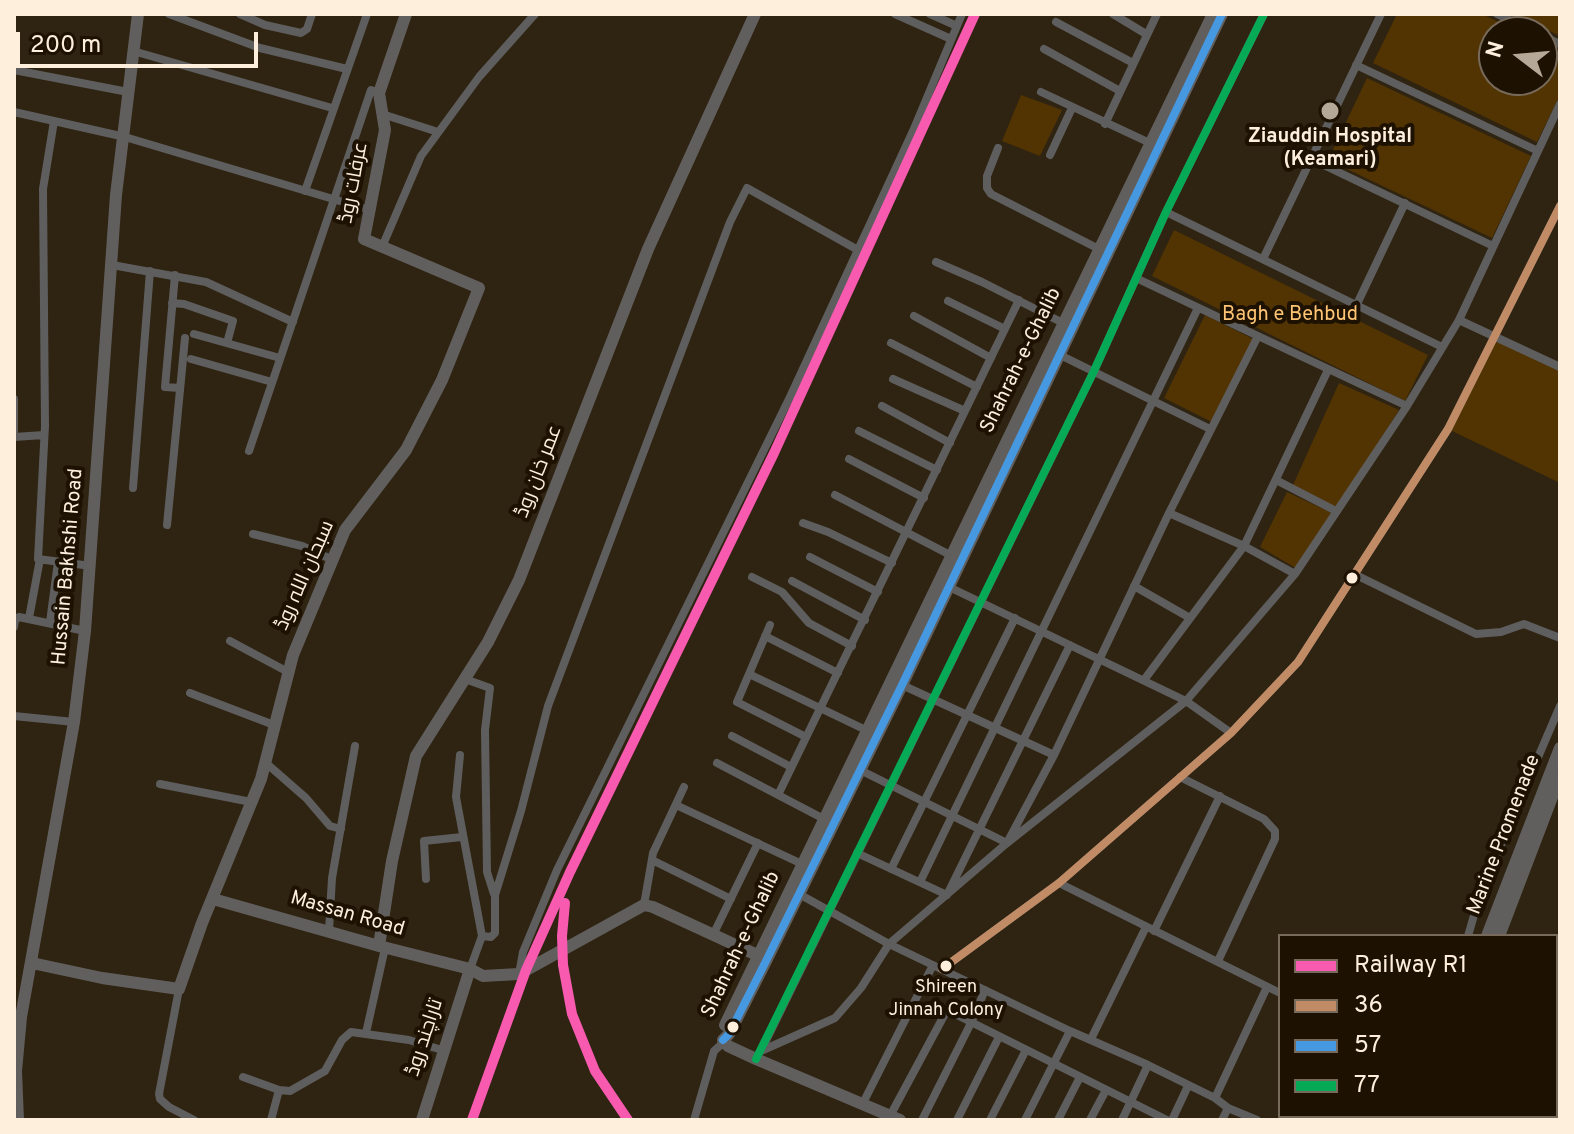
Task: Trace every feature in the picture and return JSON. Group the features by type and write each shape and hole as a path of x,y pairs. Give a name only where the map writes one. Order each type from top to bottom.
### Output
{"street":[{"name":"Hussain Bakhshi Road","path":"18,1120 18,1016 32,963 74,722 85,631 116,195 138,14"},
{"path":"169,14 260,48 347,69"},
{"path":"240,14 265,25 301,33 307,29 312,14"},
{"path":"305,191 367,14"},
{"name":"عرفات روڈ","path":"382,247 364,239 385,130 379,93 406,14"},
{"path":"382,247 421,156 479,77 535,14"},
{"path":"895,14 951,39"},
{"path":"930,14 957,26"},
{"path":"519,974 523,952 557,870 790,397 962,14"},
{"path":"1113,14 1146,34"},
{"path":"1105,124 1157,14"},
{"name":"Shahrah-e-Ghalib","path":"723,1041 902,685 1060,355 1213,14"},
{"name":"Shahrah-e-Ghalib","path":"723,1041 722,1031 757,955 1063,323 1222,14"},
{"path":"758,1055 1094,371 1166,212 1264,14"},
{"name":"عمر خان روڈ","path":"382,947 392,861 416,756 488,642 519,580 646,254 753,15"},
{"path":"1263,259 1356,65 1376,15"},
{"path":"1056,22 1133,63"},
{"path":"1044,49 1120,91"},
{"path":"133,51 332,108"},
{"path":"1356,65 1538,151"},
{"path":"14,70 128,92"},
{"path":"249,451 371,90 379,93"},
{"path":"1041,92 1154,145"},
{"path":"758,1055 835,1018 861,988 889,944 1007,843 1186,701 1295,574 1407,406 1459,320 1560,104"},
{"path":"1050,155 1072,108"},
{"path":"14,112 125,137 370,210"},
{"path":"382,114 438,132"},
{"path":"29,618 40,559 44,435 43,189 54,121"},
{"path":"998,148 987,176 987,188 991,194 1099,249"},
{"path":"1311,159 1493,246"},
{"path":"482,936 494,935 495,895 548,706 675,376 730,222 747,188 858,250"},
{"path":"1357,304 1405,203"},
{"path":"863,1103 938,967 1059,883 1231,733 1298,662 1448,429 1560,206"},
{"path":"1166,212 1442,347"},
{"name":"سبحان اللہ روڈ","path":"179,989 266,763 288,672 345,530 406,450 442,380 479,288 382,247"},
{"path":"936,262 1063,323"},
{"path":"112,265 206,282 293,322"},
{"path":"133,488 150,271"},
{"path":"175,275 165,387 180,388"},
{"path":"1136,278 1407,406"},
{"path":"778,795 1019,300"},
{"path":"948,301 1005,329"},
{"path":"172,303 184,304 233,321 227,343"},
{"path":"920,882 1198,308"},
{"path":"914,316 991,358"},
{"path":"1459,320 1560,367"},
{"path":"194,334 280,358"},
{"path":"1007,843 1054,755 1169,513 1258,336"},
{"path":"167,525 185,338"},
{"path":"891,343 977,387"},
{"path":"1060,355 1210,429"},
{"path":"191,359 272,382"},
{"path":"1144,680 1244,546 1328,370"},
{"path":"893,379 965,411"},
{"path":"14,399 14,428 44,435"},
{"path":"882,406 950,443"},
{"path":"859,431 937,470"},
{"path":"849,459 924,498"},
{"path":"1276,480 1336,511"},
{"path":"835,495 952,556"},
{"path":"1169,513 1244,546 1295,574"},
{"path":"803,523 892,563"},
{"path":"253,534 302,546 333,560"},
{"path":"810,557 878,592"},
{"path":"40,559 91,566"},
{"path":"50,622 58,562"},
{"path":"1354,574 1476,634 1495,633 1524,624 1560,638"},
{"path":"752,577 782,592 809,623 852,646"},
{"path":"792,581 865,620"},
{"path":"1134,586 1190,618"},
{"path":"949,587 1186,701 1231,733"},
{"path":"14,627 17,618 29,618 85,631"},
{"path":"891,869 1015,618"},
{"path":"770,625 738,704 806,737"},
{"path":"765,636 838,673"},
{"path":"230,641 288,672"},
{"path":"947,895 1070,645"},
{"path":"749,674 868,731"},
{"path":"465,679 490,688 485,730 486,856 487,872 495,895"},
{"path":"902,685 1054,755"},
{"path":"190,693 274,725"},
{"path":"1469,934 1509,825 1560,706"},
{"path":"14,716 74,722"},
{"path":"732,736 791,767"},
{"path":"329,931 332,878 355,746"},
{"name":"Marine Promenade","path":"1488,934 1560,748"},
{"path":"460,755 456,797 482,936 470,969"},
{"path":"266,763 306,798 330,826 341,829"},
{"path":"717,763 824,819"},
{"path":"860,770 1007,843"},
{"name":"Marine Promenade","path":"1500,934 1560,776"},
{"path":"1180,777 1271,824 1275,831 1275,839 1218,961"},
{"path":"160,784 251,802"},
{"path":"644,905 652,860 684,787"},
{"path":"1091,1039 1220,796"},
{"path":"676,805 802,864"},
{"path":"426,879 424,841 462,837"},
{"path":"713,935 758,843"},
{"path":"857,853 947,895"},
{"path":"652,860 731,899"},
{"path":"1059,883 1278,992"},
{"path":"799,894 889,944 1148,1065 1257,1120"},
{"name":"Massan Road","path":"213,899 470,969 483,976 519,974"},
{"path":"519,974 644,905 757,955"},
{"path":"366,1033 382,947"},
{"path":"32,963 102,978 179,989 159,1094 169,1107 194,1120"},
{"name":"تاراچند روڈ","path":"422,1120 470,969"},
{"path":"1215,1098 1267,987"},
{"path":"922,1120 985,990"},
{"path":"694,1120 714,1051 723,1041 895,1118 947,1010 1164,1119 1188,1086"},
{"path":"1025,1120 1070,1031"},
{"path":"243,1077 290,1091 325,1071 346,1035 351,1032 409,1040 442,1050"},
{"path":"957,1120 999,1037"},
{"path":"990,1120 1026,1050"},
{"path":"1122,1120 1148,1065"},
{"path":"1058,1120 1080,1077"},
{"path":"271,1120 279,1090"},
{"path":"1090,1120 1106,1090"},
{"path":"1222,1120 1228,1108"}],"green space":[{"path":"1397,14 1482,14 1486,16 1478,16 1478,96 1558,96 1558,51 1560,95 1537,142 1373,63"},
{"path":"1514,14 1560,14 1560,36 1558,16"},
{"path":"1367,78 1531,156 1492,238 1328,160"},
{"path":"1021,95 1062,110 1040,156 1002,141"},
{"name":"Bagh e Behbud","path":"1174,230 1428,355 1405,401 1152,276"},
{"path":"1205,315 1253,339 1212,422 1164,398"},
{"path":"1494,335 1560,367 1560,483 1448,429"},
{"path":"1339,383 1399,410 1337,508 1293,485"},
{"path":"1287,492 1336,515 1299,570 1260,547"}],"rail line":[{"name":"R1","path":"472,1120 526,970 570,872 774,453 975,14"},
{"name":"R1","path":"565,903 563,965 572,1014 595,1071 628,1120"}],"transit line":[{"name":"57","path":"723,1040 729,1034 766,961 902,685 1222,14"},
{"name":"77","path":"756,1059 1094,371 1166,212 1264,14"},
{"name":"36","path":"942,969 1059,883 1231,733 1298,662 1448,429 1560,206"}],"place":[{"name":"Ziauddin Hospital (Keamari)","path":"1330,111"},
{"name":"Shireen Jinnah Colony","path":"946,966"}]}
